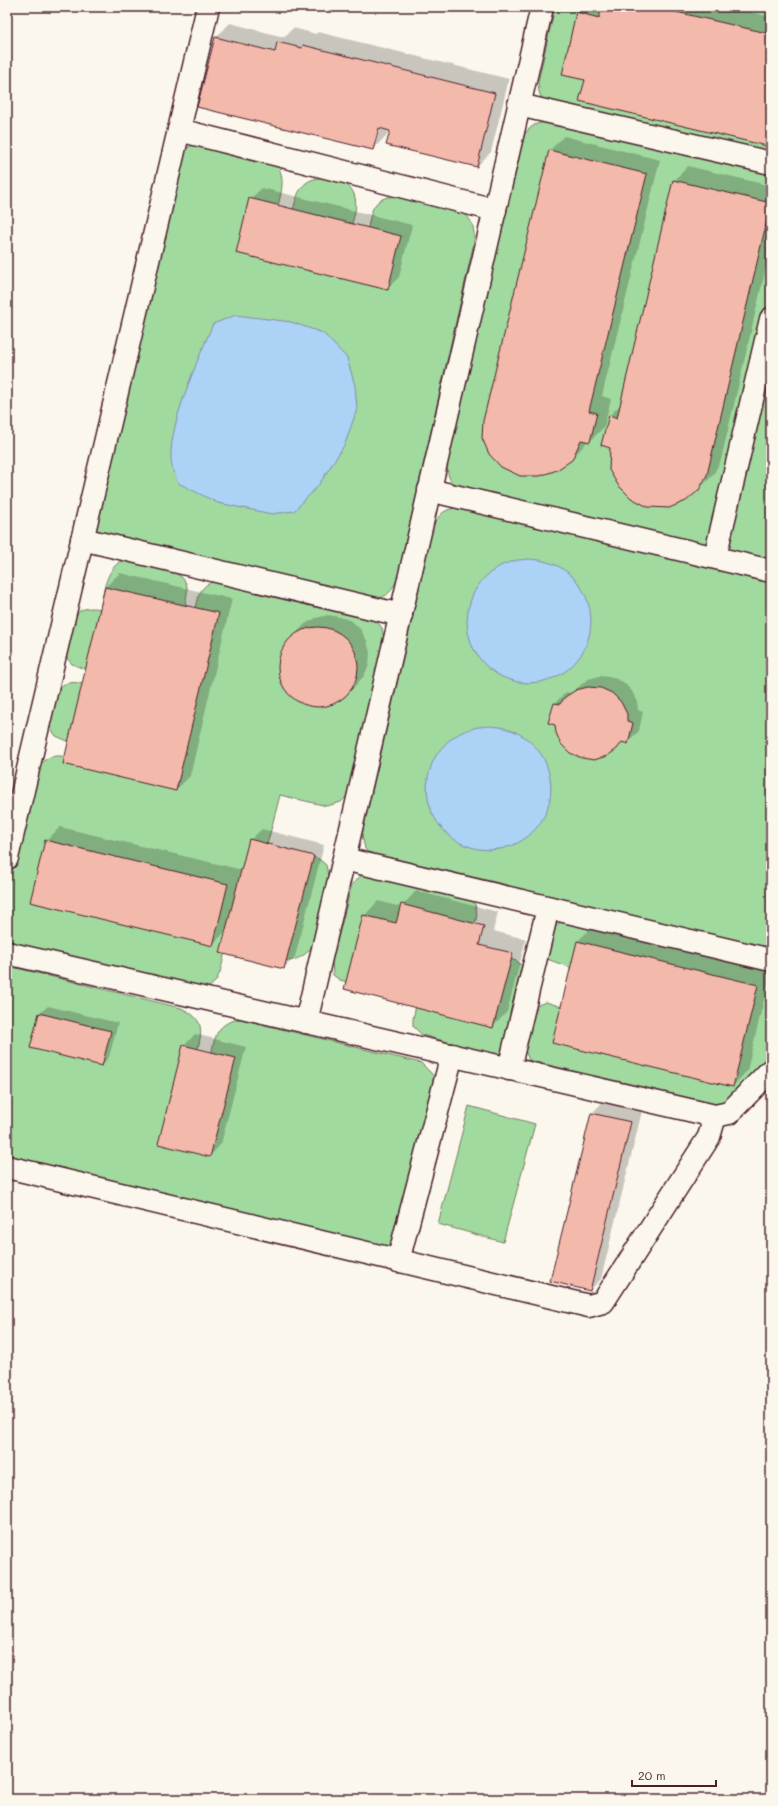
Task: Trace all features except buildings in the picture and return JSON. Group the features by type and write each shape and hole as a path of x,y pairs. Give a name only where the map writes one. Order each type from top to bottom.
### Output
{"lane":[{"path":"7,858 208,7"},
{"path":"306,1022 542,7"},
{"path":"519,105 771,163"},
{"path":"179,130 495,210"},
{"path":"715,557 771,319"},
{"path":"429,490 771,571"},
{"path":"82,539 401,615"},
{"path":"344,859 771,960"},
{"path":"509,1069 548,908"},
{"path":"7,953 715,1116 729,1113 771,1070"},
{"path":"398,1260 452,1055"},
{"path":"7,1167 589,1306 604,1302 709,1138 715,1116"}],"green space":[{"path":"555,7 771,7 771,157 543,102 539,92 538,82"},
{"path":"551,122 771,172 771,290 714,534 708,543 698,547 458,490 453,485 449,477 447,466 524,135 536,124"},
{"path":"201,145 277,164 280,170 282,187 277,210 292,214 300,189 306,183 318,178 332,178 345,184 354,194 356,207 351,227 367,232 375,205 381,200 397,196 417,199 460,211 471,221 474,234 473,247 397,580 392,589 379,599 369,601 98,532 93,523 183,151 190,146"},
{"path":"771,353 771,563 750,559 739,555 734,551 726,539"},
{"path":"457,508 771,582 771,953 374,859 365,849 362,835 434,523 444,512 449,509"},
{"path":"122,560 160,567 178,574 184,580 187,587 184,609 194,611 203,588 211,582 217,580 375,619 382,628 384,639 351,792 341,802 327,806 280,795 267,845 319,859 326,865 328,876 313,945 303,955 290,961 226,947 222,966 217,978 209,987 203,989 20,946 7,938 7,888 38,767 50,757 67,757 70,742 56,736 49,726 53,700 59,687 65,684 73,683 84,684 87,670 72,664 66,657 72,621 81,610 89,608 100,609 106,582 112,570"},
{"path":"362,875 372,875 467,897 475,904 477,915 470,949 517,961 522,966 524,979 505,1050 498,1054 488,1053 422,1035 413,1026 417,1001 340,980 333,975 332,961 352,884"},
{"path":"568,921 771,966 771,1060 721,1107 537,1064 529,1060 523,1046 532,1010 538,1005 546,1002 562,1007 572,968 547,959 545,953 553,928 561,922"},
{"path":"8,966 181,1008 194,1016 200,1026 201,1031 197,1052 211,1056 218,1031 226,1024 240,1019 421,1063 435,1077 392,1244 387,1247 7,1161"},
{"path":"469,1106 535,1124 503,1242 438,1224"}],"water":[{"path":"236,315 291,322 323,333 347,358 355,386 357,409 345,444 318,486 294,511 272,514 218,503 178,483 173,470 171,452 173,435 192,374 213,324"},
{"path":"529,559 541,560 553,564 573,577 586,597 590,609 590,633 586,645 573,665 553,678 541,682 529,683 517,682 505,678 485,665 472,645 468,633 467,621 468,609 472,597 485,577 505,564 517,560"},
{"path":"489,726 501,727 513,731 523,736 533,744 541,754 546,764 550,776 550,800 546,812 541,822 533,832 523,840 513,845 501,849 489,850 477,849 465,845 455,840 445,832 437,822 432,812 428,800 427,788 428,776 432,764 437,754 445,744 455,736 465,731 477,727"}]}
